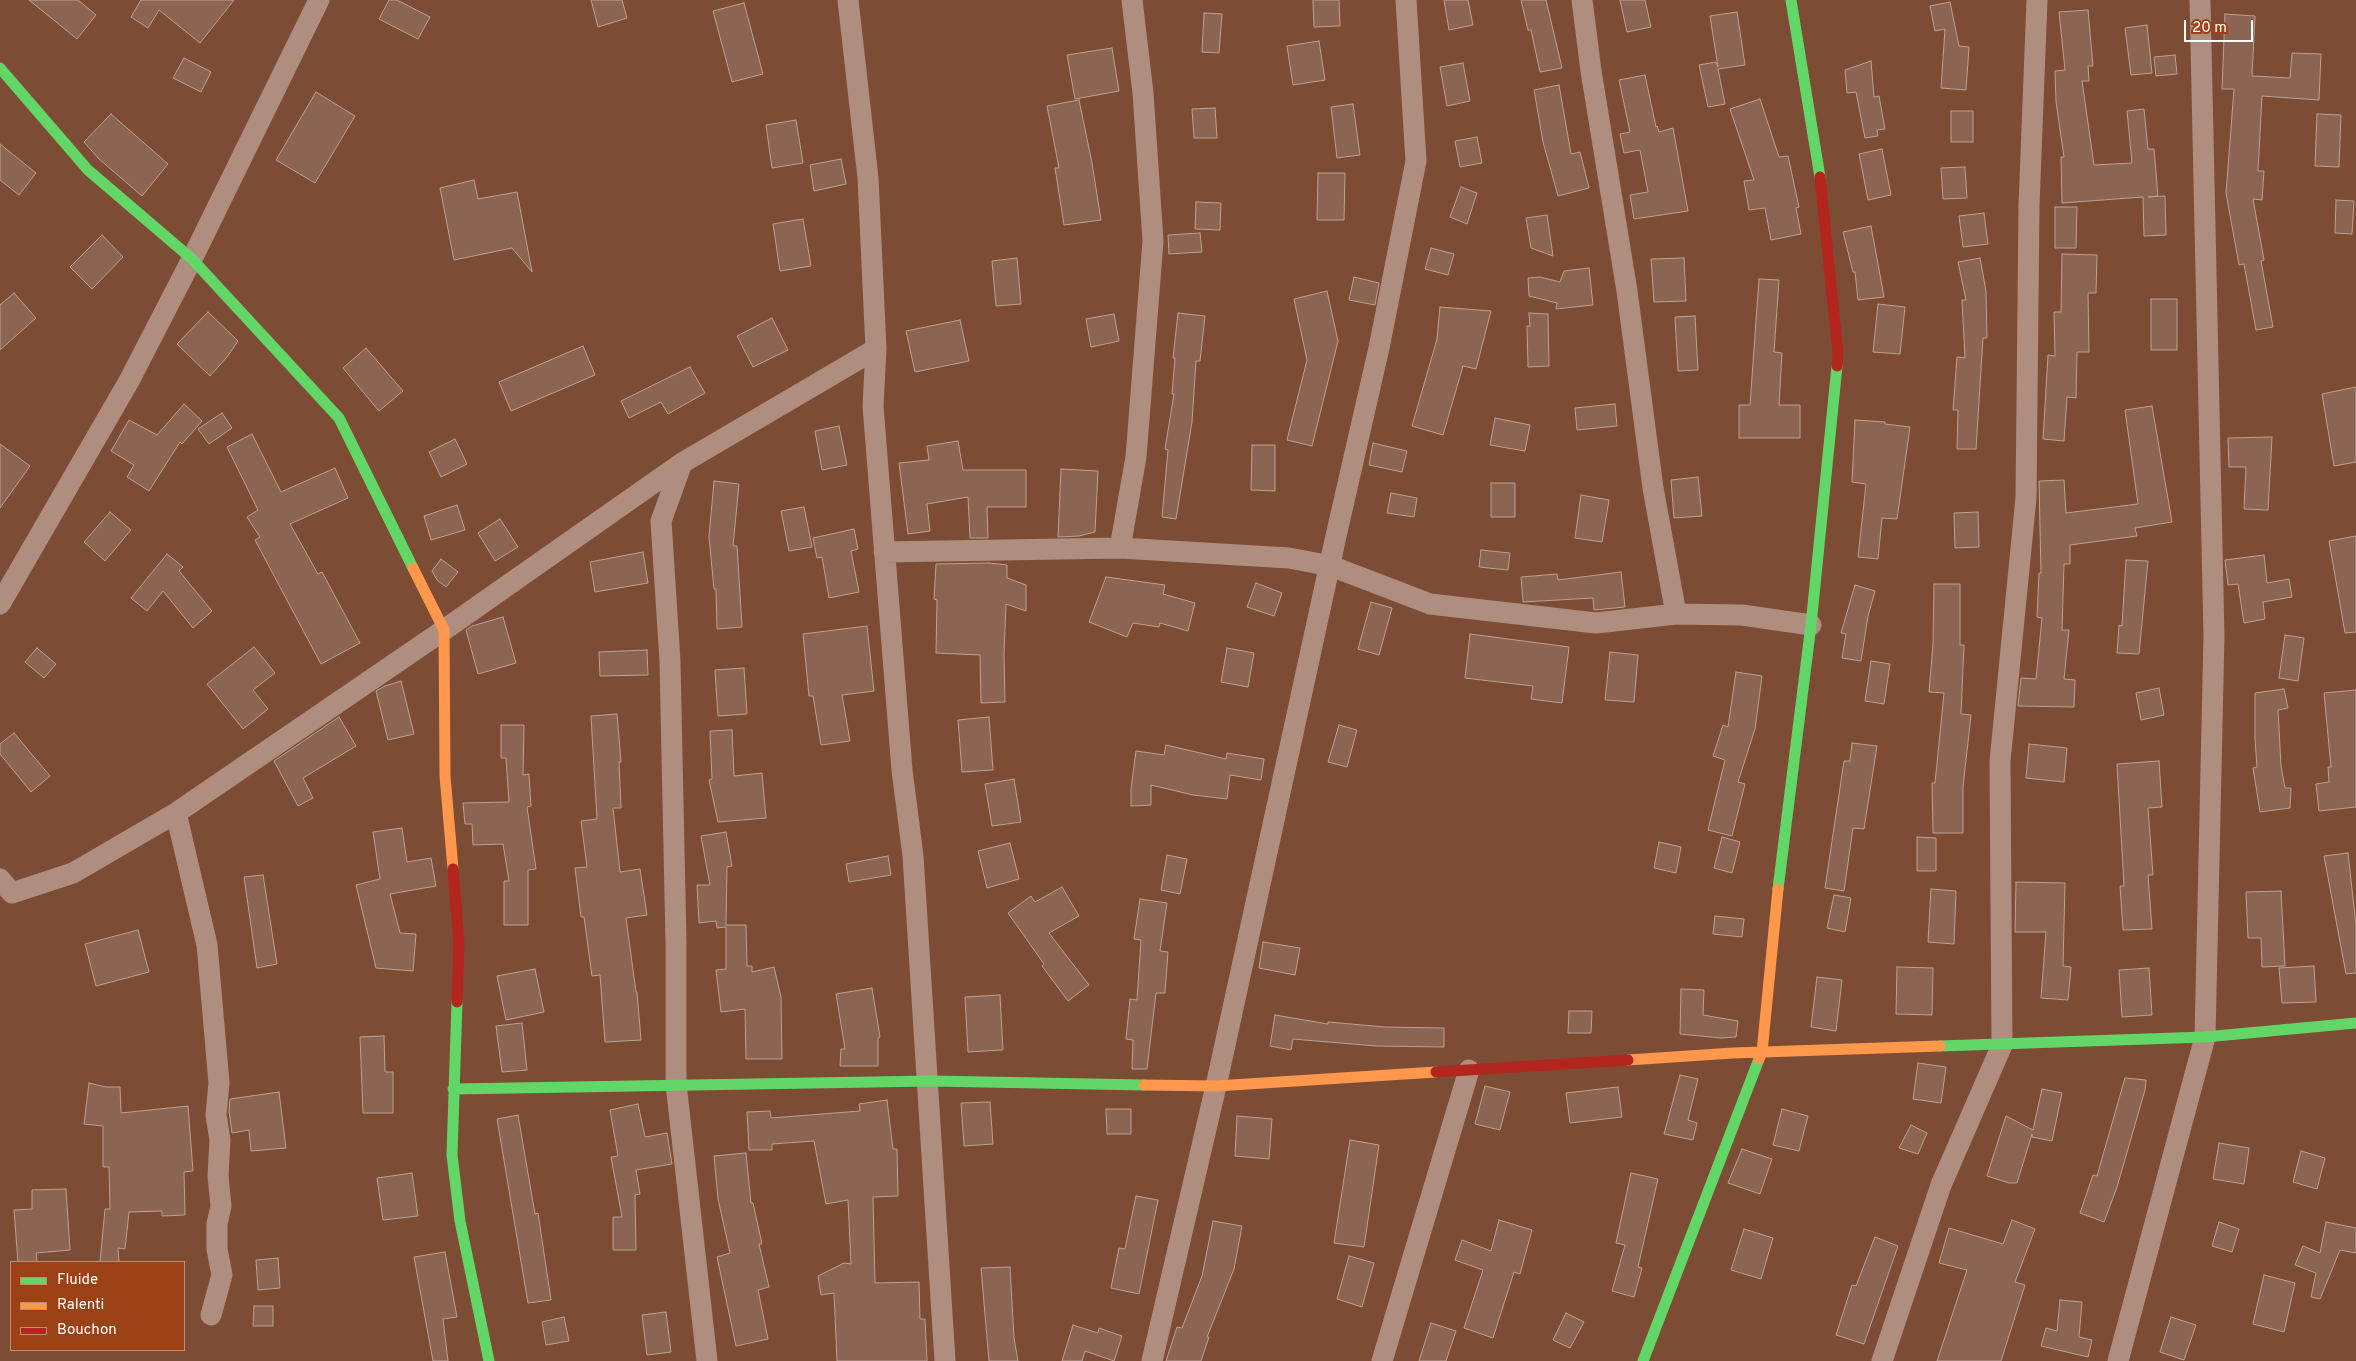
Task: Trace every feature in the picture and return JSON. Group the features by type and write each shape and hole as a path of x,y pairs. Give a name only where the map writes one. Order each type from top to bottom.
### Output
{"street":[{"path":"0,604 128,381 192,259 319,0"},
{"path":"848,0 868,178 876,349 873,406 902,770 914,856 926,1081 945,1361"},
{"path":"1120,548 1136,457 1153,241 1143,93 1132,0"},
{"path":"1152,1361 1216,1086 1379,348 1416,160 1406,0"},
{"path":"1582,0 1627,291 1654,488 1676,614"},
{"path":"1643,1361 1762,1052 1773,933 1812,625 1838,352 1818,154 1791,0"},
{"path":"1882,1361 1941,1185 2002,1045 2000,761 2026,498 2028,206 2037,0"},
{"path":"2118,1361 2205,1037 2214,636 2200,0"},
{"path":"0,68 88,170 192,259 339,418 444,630 445,776 460,944 453,1089 452,1155 460,1221 489,1361"},
{"path":"0,879 12,892 73,873 176,813 444,630 682,463 876,349"},
{"path":"682,463 661,522 670,661 676,943 676,1084 707,1361"},
{"path":"884,552 1120,548 1289,558 1330,566 1430,604 1596,623 1676,614 1742,615 1812,625"},
{"path":"176,813 207,945 219,1083 216,1115 220,1140 218,1176 221,1206 217,1224 217,1249 222,1275 210,1315"},
{"path":"453,1089 926,1081 1216,1086 1762,1052 2205,1037 2356,1023"},
{"path":"1382,1361 1469,1070"}],"building":[{"path":"29,0 78,0 96,15 77,39"},
{"path":"141,0 234,0 200,43 159,10 148,28 131,17"},
{"path":"389,0 397,0 430,17 418,39 379,19"},
{"path":"591,0 622,0 627,18 598,27"},
{"path":"1313,0 1339,0 1340,26 1314,27"},
{"path":"1444,0 1468,0 1473,25 1449,30"},
{"path":"1521,0 1546,0 1562,68 1540,72 1531,30 1528,30"},
{"path":"1620,0 1645,0 1651,27 1627,32"},
{"path":"1950,2 1959,46 1969,47 1966,90 1941,88 1945,29 1935,31 1930,6"},
{"path":"744,3 763,74 732,82 713,11"},
{"path":"2088,10 2093,66 2088,66 2089,81 2082,81 2094,165 2132,163 2127,111 2144,109 2148,149 2154,149 2158,196 2148,197 2165,196 2166,235 2144,236 2143,197 2062,203 2061,157 2064,157 2056,102 2055,71 2065,70 2059,12"},
{"path":"1737,12 1745,65 1718,69 1725,104 1708,107 1699,65 1716,62 1718,67 1710,16"},
{"path":"1204,13 1222,14 1219,53 1202,52"},
{"path":"2225,14 2255,16 2252,76 2290,78 2292,53 2321,54 2319,100 2262,96 2258,171 2264,171 2262,200 2253,199 2264,260 2261,261 2273,327 2256,330 2244,264 2239,265 2226,193 2234,89 2222,89"},
{"path":"2147,25 2152,73 2131,75 2125,28"},
{"path":"1319,41 1325,80 1293,85 1287,46"},
{"path":"1112,48 1119,91 1075,99 1067,55"},
{"path":"2175,55 2177,74 2156,76 2154,57"},
{"path":"184,58 211,72 201,92 173,78"},
{"path":"1871,61 1874,97 1879,96 1885,129 1877,130 1878,136 1865,138 1856,92 1847,93 1845,70"},
{"path":"1463,63 1470,101 1447,106 1440,67"},
{"path":"1645,75 1656,127 1659,132 1673,128 1688,211 1634,219 1630,195 1648,192 1640,150 1624,153 1620,134 1630,132 1619,80"},
{"path":"1559,85 1571,154 1580,152 1589,188 1558,196 1543,142 1534,90"},
{"path":"316,92 355,116 315,183 276,160"},
{"path":"1760,99 1779,157 1788,156 1799,207 1796,208 1801,234 1771,240 1765,208 1749,210 1744,181 1754,180 1730,109"},
{"path":"1079,100 1101,220 1064,225 1055,168 1059,168 1047,106"},
{"path":"1353,104 1360,155 1337,158 1331,107"},
{"path":"1215,108 1217,138 1194,138 1192,109"},
{"path":"1951,111 1973,111 1973,142 1951,142"},
{"path":"111,114 168,164 142,196 99,159 84,142"},
{"path":"2317,114 2341,115 2339,167 2315,166"},
{"path":"796,120 803,163 772,168 766,125"},
{"path":"1477,137 1482,163 1460,167 1455,141"},
{"path":"0,144 36,173 19,195 0,180"},
{"path":"1882,149 1891,195 1868,200 1859,154"},
{"path":"841,159 846,184 814,191 810,165"},
{"path":"1965,167 1967,198 1943,199 1941,168"},
{"path":"1318,173 1345,173 1344,220 1317,220"},
{"path":"474,180 478,199 517,192 532,272 512,248 454,260 440,188"},
{"path":"1461,187 1477,193 1467,224 1450,217"},
{"path":"2336,200 2354,201 2352,234 2335,233"},
{"path":"1196,202 1221,203 1220,230 1195,229"},
{"path":"2055,207 2077,207 2076,248 2055,248"},
{"path":"1984,213 1988,244 1963,247 1959,216"},
{"path":"1547,215 1553,256 1531,248 1526,218"},
{"path":"803,219 811,266 780,271 773,224"},
{"path":"1871,226 1884,297 1858,300 1855,272 1853,272 1843,232"},
{"path":"1200,233 1202,252 1169,254 1168,235"},
{"path":"102,235 123,257 92,289 70,267"},
{"path":"1431,248 1454,254 1448,275 1425,269"},
{"path":"2062,254 2097,255 2096,293 2088,293 2089,352 2077,352 2076,398 2067,397 2064,441 2043,439 2048,355 2055,356 2054,312 2061,312"},
{"path":"1017,258 1021,304 996,306 992,261"},
{"path":"1684,258 1686,301 1654,302 1651,259"},
{"path":"1980,258 1986,291 1987,338 1983,338 1976,449 1957,449 1958,410 1953,410 1957,357 1965,358 1962,300 1966,300 1958,262"},
{"path":"1589,268 1593,305 1556,309 1557,303 1529,296 1528,278 1540,277 1560,282 1564,271"},
{"path":"1354,277 1379,283 1375,305 1349,300"},
{"path":"1759,279 1779,280 1774,352 1782,353 1779,405 1800,405 1800,438 1739,438 1739,405 1750,405"},
{"path":"1327,291 1338,341 1312,446 1287,440 1307,360 1294,299"},
{"path":"14,293 36,318 0,350 0,305"},
{"path":"2151,299 2177,299 2177,350 2151,350"},
{"path":"1878,304 1905,307 1900,354 1873,352"},
{"path":"1440,307 1491,311 1476,369 1463,366 1443,435 1412,426 1437,339"},
{"path":"208,312 238,341 210,376 177,344"},
{"path":"1178,313 1205,316 1200,361 1196,361 1192,422 1176,519 1162,517 1168,450 1165,449 1174,394 1172,394 1175,358 1173,358"},
{"path":"1529,313 1548,314 1549,366 1528,367 1527,326 1530,326"},
{"path":"1114,314 1119,341 1091,347 1086,319"},
{"path":"1695,316 1698,370 1678,371 1675,317"},
{"path":"772,318 788,350 753,367 737,336"},
{"path":"960,320 969,361 915,372 906,331"},
{"path":"583,346 595,375 511,411 499,382"},
{"path":"366,348 403,391 379,411 343,368"},
{"path":"690,367 705,393 668,414 661,402 629,418 621,401"},
{"path":"2356,387 2356,462 2334,466 2322,394"},
{"path":"184,404 202,421 182,444 180,442 149,491 127,477 134,465 111,451 129,420 157,435"},
{"path":"1615,404 1617,426 1577,430 1575,408"},
{"path":"2152,406 2172,522 2135,528 2137,536 2070,545 2070,564 2064,564 2062,630 2069,630 2064,679 2075,680 2074,707 2018,706 2021,678 2036,679 2042,618 2037,617 2039,573 2041,573 2039,481 2064,480 2066,513 2138,504 2125,410"},
{"path":"222,413 232,428 209,444 198,429"},
{"path":"1495,418 1530,425 1525,451 1490,445"},
{"path":"1855,420 1885,422 1885,424 1910,427 1897,519 1882,518 1878,559 1858,557 1866,484 1852,482"},
{"path":"839,426 847,465 822,470 815,431"},
{"path":"252,434 281,492 335,468 348,498 290,524 318,574 322,572 360,643 321,664 255,540 260,537 247,517 258,510 227,447"},
{"path":"2272,437 2268,510 2244,509 2246,467 2229,467 2228,438"},
{"path":"455,439 467,464 441,477 429,452"},
{"path":"958,441 963,470 1026,470 1026,507 987,507 988,538 970,538 968,497 927,504 930,531 908,534 899,463 929,460 927,446"},
{"path":"1373,443 1407,451 1402,472 1369,465"},
{"path":"0,444 30,466 0,508"},
{"path":"1252,445 1275,445 1275,491 1251,490"},
{"path":"1061,469 1098,471 1095,532 1079,536 1058,537"},
{"path":"1698,477 1702,516 1674,518 1671,480"},
{"path":"714,481 739,484 733,546 737,546 742,627 717,629 716,589 714,589 709,537"},
{"path":"1491,483 1515,483 1515,517 1491,517"},
{"path":"1391,493 1417,498 1414,517 1387,513"},
{"path":"1581,495 1609,500 1602,542 1575,538"},
{"path":"457,505 465,530 431,540 424,516"},
{"path":"804,507 812,547 789,551 781,511"},
{"path":"110,512 131,530 105,561 84,542"},
{"path":"1978,512 1979,547 1955,548 1954,513"},
{"path":"500,519 518,547 495,561 478,533"},
{"path":"854,529 858,549 851,551 859,592 829,598 822,557 817,558 813,538"},
{"path":"2356,536 2356,632 2345,633 2329,541"},
{"path":"1481,550 1510,553 1508,570 1479,567"},
{"path":"643,552 648,583 595,592 590,562"},
{"path":"167,554 183,567 179,571 212,611 193,628 163,591 147,611 131,598"},
{"path":"2264,555 2267,583 2289,579 2292,597 2263,602 2265,619 2244,623 2238,584 2228,585 2225,560"},
{"path":"441,559 458,572 446,587 437,580 432,571"},
{"path":"2126,560 2148,561 2139,654 2117,653 2119,625 2122,626"},
{"path":"989,563 1007,565 1007,578 1026,585 1026,611 1006,604 1005,702 981,703 980,655 936,653 937,600 934,599 936,564"},
{"path":"1621,572 1625,607 1594,610 1593,598 1523,602 1521,577 1557,574 1558,580"},
{"path":"1106,577 1165,585 1163,594 1195,603 1188,631 1160,623 1159,627 1133,623 1127,637 1089,622"},
{"path":"1256,583 1282,593 1274,616 1247,607"},
{"path":"1934,584 1960,584 1960,645 1964,645 1961,714 1971,715 1963,787 1963,833 1933,833 1932,783 1935,783 1944,693 1929,692 1933,644"},
{"path":"1855,585 1875,591 1868,616 1861,661 1842,658 1846,634 1841,633"},
{"path":"1371,602 1392,608 1379,655 1358,649"},
{"path":"503,617 516,663 478,674 466,630 472,626"},
{"path":"867,626 874,691 842,695 850,741 821,745 813,696 809,696 803,634"},
{"path":"1470,634 1569,647 1562,703 1531,699 1533,686 1465,678"},
{"path":"2285,635 2304,638 2298,681 2279,678"},
{"path":"254,647 275,673 253,690 268,709 243,729 207,684"},
{"path":"37,648 56,664 44,678 25,662"},
{"path":"1227,648 1254,653 1248,687 1221,682"},
{"path":"647,650 648,675 600,676 599,652"},
{"path":"1610,652 1638,655 1634,702 1605,700"},
{"path":"1871,661 1890,664 1884,704 1865,701"},
{"path":"744,668 747,714 718,716 715,670"},
{"path":"1736,672 1762,676 1755,729 1738,782 1745,784 1732,836 1708,830 1725,760 1713,756 1723,725 1728,727"},
{"path":"401,681 414,734 388,740 376,691"},
{"path":"2159,688 2164,715 2141,720 2136,693"},
{"path":"2284,689 2288,708 2278,710 2281,766 2285,788 2291,788 2290,808 2260,812 2253,768 2257,767 2255,693"},
{"path":"2356,690 2356,807 2319,811 2316,784 2329,782 2328,767 2331,767 2324,693"},
{"path":"617,714 621,762 619,762 621,808 613,808 620,872 640,869 647,915 626,918 637,992 641,1040 605,1042 600,975 592,976 584,917 581,917 575,868 587,867 581,821 597,819 591,716"},
{"path":"339,717 356,746 303,778 313,798 298,806 274,761"},
{"path":"989,717 993,770 962,772 958,720"},
{"path":"501,725 524,725 523,775 529,774 531,806 527,807 536,869 528,870 528,925 504,925 504,881 509,881 503,844 473,845 472,824 465,824 463,803 509,802 506,758 501,758"},
{"path":"1339,725 1357,730 1347,767 1328,762"},
{"path":"732,730 734,776 762,773 766,818 718,822 709,780 712,779 710,731"},
{"path":"14,733 50,776 31,792 0,754 0,744"},
{"path":"1852,743 1877,746 1864,829 1853,828 1844,891 1825,888 1844,761 1850,761"},
{"path":"2029,744 2067,748 2064,782 2026,778"},
{"path":"1166,745 1226,759 1227,753 1264,759 1261,780 1230,775 1227,799 1193,795 1151,785 1151,805 1131,806 1131,789 1136,751 1164,755"},
{"path":"2159,761 2162,807 2148,808 2153,875 2148,875 2152,929 2123,930 2120,886 2124,886 2117,764"},
{"path":"1014,779 1021,822 992,826 985,784"},
{"path":"402,828 407,862 431,858 436,886 390,894 400,933 416,934 413,971 376,968 356,885 380,879 373,832"},
{"path":"726,832 732,866 727,867 726,925 746,925 747,966 752,966 752,972 774,967 781,997 782,1059 746,1059 745,1009 721,1012 716,970 726,969 726,927 717,928 716,921 699,923 697,885 710,885 701,836"},
{"path":"1722,837 1740,842 1732,873 1714,868"},
{"path":"1917,837 1936,838 1936,871 1917,871"},
{"path":"1659,842 1681,847 1676,873 1654,868"},
{"path":"1010,843 1019,879 987,888 978,851"},
{"path":"2348,853 2356,925 2356,973 2346,974 2324,856"},
{"path":"1167,855 1187,859 1180,894 1161,890"},
{"path":"888,856 891,875 849,882 846,864"},
{"path":"263,875 277,964 257,968 244,877"},
{"path":"2016,882 2065,883 2063,966 2071,967 2068,1000 2041,998 2046,932 2015,932"},
{"path":"1062,887 1079,916 1049,933 1089,985 1068,1001 1042,966 1044,964 1008,913 1031,896 1035,902"},
{"path":"1931,889 1956,891 1954,944 1928,942"},
{"path":"2281,891 2285,966 2262,967 2261,938 2248,938 2246,892"},
{"path":"1834,895 1851,898 1845,932 1827,928"},
{"path":"1140,899 1167,903 1160,951 1168,952 1165,993 1156,993 1147,1069 1132,1069 1133,1040 1126,1039 1130,999 1137,1000 1141,940 1134,939"},
{"path":"1715,916 1744,919 1742,937 1713,934"},
{"path":"138,930 149,972 96,986 85,944"},
{"path":"1263,942 1300,948 1295,975 1259,968"},
{"path":"2314,966 2316,1002 2282,1003 2279,968"},
{"path":"1897,967 1933,968 1932,1015 1896,1014"},
{"path":"2149,968 2152,1015 2122,1017 2119,970"},
{"path":"535,969 544,1012 506,1020 497,976"},
{"path":"1817,977 1842,980 1836,1031 1811,1027"},
{"path":"872,988 880,1037 878,1038 878,1066 840,1066 841,1049 845,1049 836,994"},
{"path":"1681,989 1704,990 1703,1015 1738,1021 1736,1037 1721,1038 1680,1034"},
{"path":"1000,995 1003,1050 968,1052 965,997"},
{"path":"1569,1011 1592,1011 1591,1033 1568,1033"},
{"path":"1275,1015 1328,1024 1328,1022 1385,1027 1444,1028 1444,1047 1376,1046 1293,1039 1291,1050 1270,1046"},
{"path":"522,1023 527,1070 502,1072 496,1026"},
{"path":"384,1036 385,1072 393,1072 393,1113 363,1113 360,1037"},
{"path":"1918,1063 1946,1067 1941,1103 1913,1099"},
{"path":"1680,1075 1698,1079 1688,1120 1697,1123 1693,1140 1664,1134"},
{"path":"2125,1078 2146,1080 2145,1090 2117,1187 2104,1222 2080,1213 2093,1175 2097,1176"},
{"path":"89,1083 106,1087 120,1087 121,1113 188,1106 193,1171 184,1172 185,1215 162,1216 162,1211 129,1212 125,1249 118,1248 119,1261 100,1261 105,1209 110,1209 109,1167 103,1167 103,1126 84,1124"},
{"path":"1485,1086 1510,1092 1500,1130 1475,1124"},
{"path":"1618,1087 1622,1117 1570,1123 1566,1093"},
{"path":"2042,1089 2062,1093 2052,1141 2032,1137 2032,1134 2017,1183 2009,1183 1987,1176 2006,1116 2033,1130"},
{"path":"279,1092 286,1148 251,1151 249,1130 232,1133 229,1111 230,1099"},
{"path":"887,1100 893,1149 897,1149 898,1196 873,1197 875,1283 919,1282 920,1319 925,1319 927,1361 837,1361 834,1293 821,1295 818,1276 844,1263 851,1264 848,1200 826,1204 814,1141 772,1144 772,1150 749,1150 747,1112 770,1111 771,1118 860,1111 859,1104"},
{"path":"990,1102 993,1144 964,1146 961,1103"},
{"path":"638,1104 645,1137 667,1133 672,1164 636,1170 640,1194 635,1195 636,1250 613,1250 613,1217 622,1217 611,1157 618,1156 610,1110"},
{"path":"1106,1109 1131,1109 1131,1134 1107,1134"},
{"path":"1782,1109 1808,1116 1799,1151 1773,1145"},
{"path":"518,1115 535,1214 538,1213 551,1300 528,1303 497,1119"},
{"path":"1237,1116 1272,1119 1269,1159 1235,1156"},
{"path":"1911,1125 1927,1133 1918,1154 1899,1148"},
{"path":"1350,1140 1379,1145 1364,1247 1334,1243"},
{"path":"2219,1143 2249,1148 2244,1184 2213,1179"},
{"path":"1742,1149 1772,1159 1760,1194 1728,1183"},
{"path":"2301,1151 2325,1158 2317,1189 2293,1182"},
{"path":"746,1153 751,1203 753,1203 762,1244 759,1244 769,1287 758,1290 768,1339 736,1346 717,1257 730,1253 718,1199 714,1156"},
{"path":"412,1173 418,1216 383,1220 377,1178"},
{"path":"1631,1173 1658,1179 1638,1267 1642,1268 1634,1297 1612,1291 1625,1245 1616,1243"},
{"path":"66,1189 70,1250 36,1253 37,1261 18,1261 14,1210 32,1209 32,1190"},
{"path":"1136,1196 1158,1200 1139,1294 1111,1288 1119,1248 1125,1249"},
{"path":"1499,1220 1532,1230 1520,1274 1514,1272 1493,1338 1464,1328 1483,1270 1455,1260 1462,1240 1491,1251"},
{"path":"2012,1220 2035,1229 2015,1282 2025,1285 2001,1361 1937,1361 1967,1270 1939,1263 1949,1228 2003,1244"},
{"path":"1213,1221 1242,1226 1234,1269 1207,1337 1209,1337 1201,1361 1166,1361 1177,1327 1182,1328 1202,1276"},
{"path":"2219,1222 2239,1229 2232,1252 2212,1246"},
{"path":"2326,1222 2356,1228 2356,1253 2340,1250 2320,1299 2311,1297 2316,1273 2295,1265 2303,1246 2320,1253"},
{"path":"1744,1229 1773,1238 1761,1279 1731,1270"},
{"path":"1875,1237 1898,1246 1864,1344 1836,1335 1852,1285 1856,1286"},
{"path":"445,1252 457,1317 443,1319 448,1361 433,1361 414,1257"},
{"path":"1349,1256 1374,1263 1362,1307 1337,1299"},
{"path":"278,1258 280,1288 258,1290 256,1260"},
{"path":"1010,1267 1014,1338 1018,1361 989,1361 981,1268"},
{"path":"2264,1275 2295,1283 2284,1332 2253,1324"},
{"path":"2060,1300 2082,1302 2079,1337 2092,1340 2088,1357 2041,1346 2046,1328 2057,1331"},
{"path":"254,1306 273,1306 273,1326 253,1326"},
{"path":"666,1312 671,1352 647,1355 642,1315"},
{"path":"1566,1313 1584,1322 1570,1348 1553,1340"},
{"path":"564,1317 569,1341 546,1345 542,1322"},
{"path":"2171,1317 2196,1325 2184,1360 2160,1352"},
{"path":"1431,1323 1456,1331 1446,1361 1419,1361"},
{"path":"1073,1325 1098,1333 1099,1328 1122,1336 1114,1361 1085,1351 1082,1361 1062,1361"}],"traffic: fast":[{"path":"1791,0 1820,177"},
{"path":"0,68 88,170 192,259 339,418 413,568"},
{"path":"1778,889 1811,625 1837,366"},
{"path":"457,1002 452,1155 460,1221 489,1361"},
{"path":"1940,1046 2205,1037 2356,1023"},
{"path":"1643,1361 1759,1059"},
{"path":"453,1089 932,1081 1144,1085"}],"traffic: slow":[{"path":"413,568 444,630 445,776 453,869"},
{"path":"1759,1059 1762,1052 1778,889"},
{"path":"1628,1060 1733,1053 1940,1046"},
{"path":"1144,1085 1216,1086 1436,1072"}],"traffic: jam":[{"path":"1820,177 1838,353 1837,366"},
{"path":"453,869 459,944 457,1002"},
{"path":"1436,1072 1628,1060"}]}
